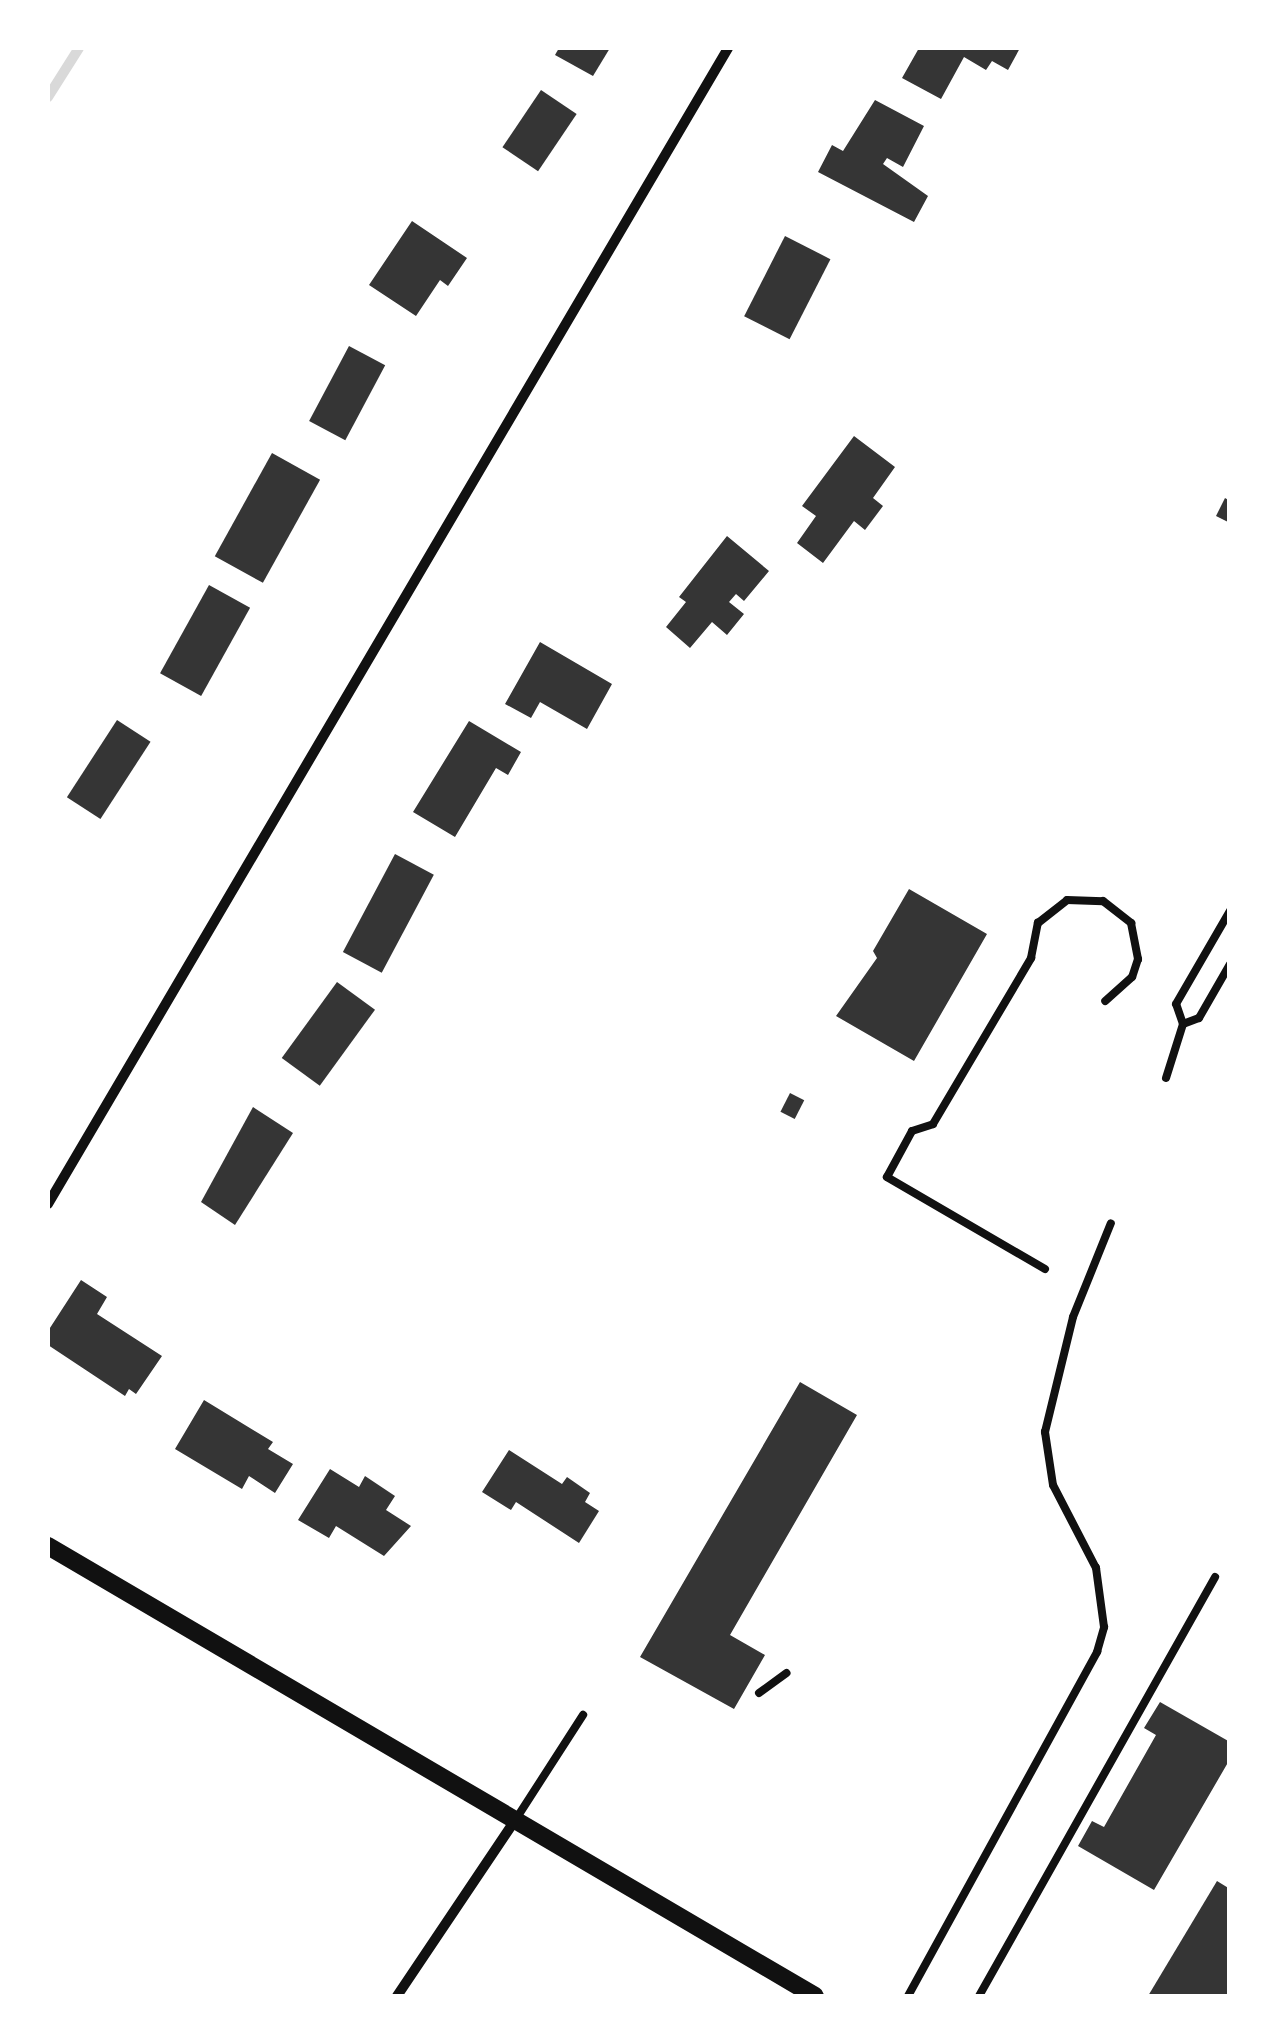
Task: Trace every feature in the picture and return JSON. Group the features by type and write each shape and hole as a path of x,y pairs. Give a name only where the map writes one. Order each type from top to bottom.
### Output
{"street":[{"path":"48,1204 728,48"},
{"path":"48,1546 815,1996"},
{"path":"397,1996 516,1819"}],"lane":[{"path":"1044,1269 886,1177 912,1131 933,1124 1031,958 1038,923 1067,900 1103,901 1131,924 1137,941 1132,976 1106,1001"},
{"path":"1166,1078 1183,1024 1176,1004 1230,911"},
{"path":"1183,1024 1198,1018 1230,964"},
{"path":"908,1996 1097,1652 1104,1628 1096,1568 1053,1485 1045,1432 1073,1316 1110,1223"},
{"path":"979,1996 1215,1576"},
{"path":"759,1693 787,1673"},
{"path":"516,1819 583,1714"}],"building":[{"path":"559,48 610,48 593,76 555,55"},
{"path":"919,48 1020,48 1008,70 992,61 986,70 964,57 941,99 902,78"},
{"path":"541,90 577,114 538,171 502,147"},
{"path":"875,100 924,126 903,167 887,158 883,164 928,196 914,222 818,172 832,145 843,151"},
{"path":"412,221 467,258 448,286 440,280 416,316 369,285"},
{"path":"785,236 830,259 790,339 744,316"},
{"path":"349,346 385,365 345,440 309,421"},
{"path":"854,436 895,467 873,498 883,506 865,530 854,521 823,563 797,543 816,516 802,506"},
{"path":"272,453 320,480 263,583 215,556"},
{"path":"1225,498 1230,501 1230,523 1216,516"},
{"path":"727,536 769,571 744,601 736,594 729,602 744,614 727,635 712,622 690,648 666,627 686,602 679,597"},
{"path":"209,585 250,608 201,696 160,673"},
{"path":"540,642 612,684 587,729 540,702 531,718 505,704"},
{"path":"117,720 151,742 100,819 67,797"},
{"path":"469,721 521,752 508,775 496,768 455,837 413,812"},
{"path":"395,854 434,875 382,973 343,952"},
{"path":"909,889 987,934 914,1061 836,1016 877,958 873,951"},
{"path":"337,982 375,1010 320,1086 282,1058"},
{"path":"790,1093 804,1100 795,1119 780,1112"},
{"path":"253,1107 293,1133 235,1225 201,1202"},
{"path":"81,1280 107,1297 97,1314 162,1356 136,1394 129,1389 125,1396 48,1345 48,1331"},
{"path":"800,1382 857,1415 730,1635 765,1655 734,1709 640,1657"},
{"path":"204,1400 273,1442 268,1449 293,1464 275,1493 249,1476 242,1489 175,1449"},
{"path":"509,1450 562,1484 567,1477 590,1493 585,1502 599,1511 579,1543 516,1502 511,1510 482,1492"},
{"path":"330,1469 359,1487 365,1476 395,1496 386,1510 411,1526 384,1556 336,1526 329,1538 298,1520"},
{"path":"1160,1702 1230,1742 1230,1759 1154,1890 1078,1846 1092,1821 1104,1827 1156,1735 1144,1728"},
{"path":"1217,1881 1230,1889 1230,1996 1148,1996"}],"waterway":[{"path":"48,97 79,48"}]}
